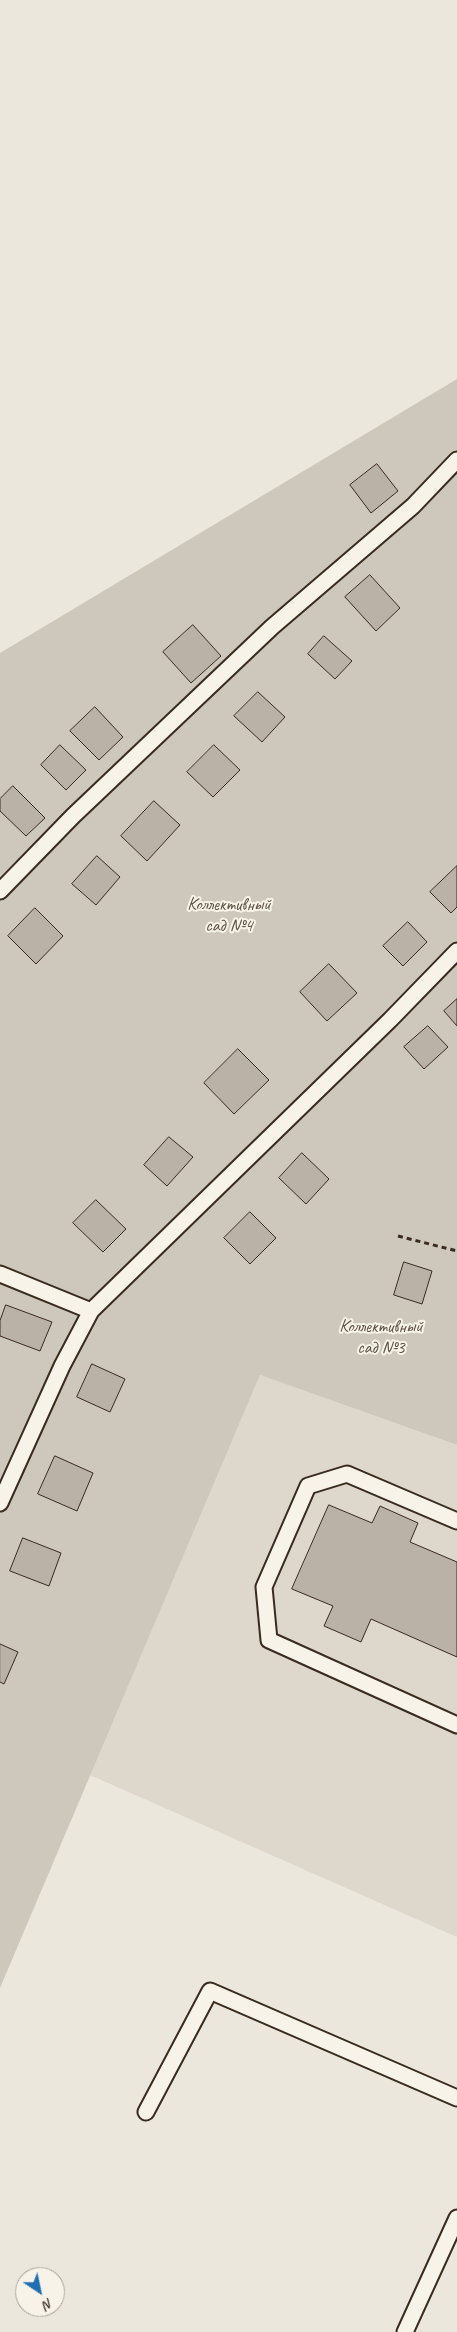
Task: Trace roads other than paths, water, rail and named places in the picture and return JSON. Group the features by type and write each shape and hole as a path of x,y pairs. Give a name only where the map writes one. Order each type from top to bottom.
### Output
{"lane":[{"path":"0,891 73,816 272,627 413,506 457,460"},
{"path":"0,1503 62,1366 91,1311 390,1020 457,951"},
{"path":"0,1274 91,1311"},
{"path":"457,1521 347,1474 308,1486 264,1587 269,1640 457,1725"},
{"path":"146,2112 210,1991 457,2098"},
{"path":"405,2332 457,2218"}],"park label":[{"name":"Коллективный сад №4","path":"229,915"},
{"name":"Коллективный сад №3","path":"381,1337"}]}
